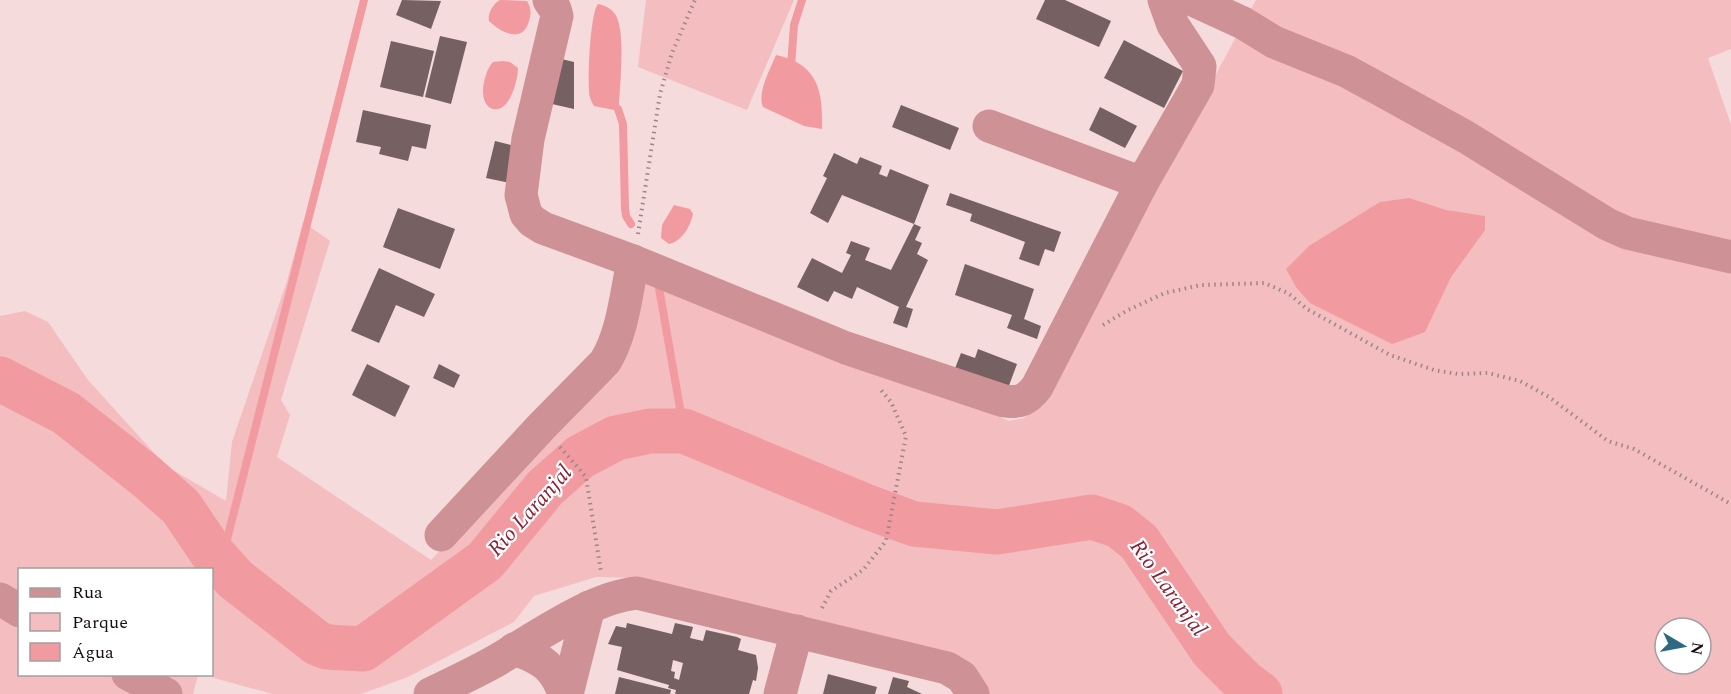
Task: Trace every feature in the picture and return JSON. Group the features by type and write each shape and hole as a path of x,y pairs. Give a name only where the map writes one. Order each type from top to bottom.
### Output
{"street":[{"path":"549,0 557,16 528,139 521,195 522,206 532,221 543,228 633,261 846,348 1016,403 1024,401 1037,387 1142,183 1198,85 1200,66 1197,58 1173,25 1164,0"},
{"path":"1193,0 1243,23 1274,42 1346,71 1466,137 1584,211 1627,233 1731,256"},
{"path":"989,126 1142,183"},
{"path":"441,535 605,362 612,351 617,335 633,261"},
{"path":"430,694 600,603 637,592 947,668 962,677 972,692"},
{"path":"0,600 18,610"},
{"path":"566,694 600,603"},
{"path":"780,694 806,633"},
{"path":"514,649 532,655 548,666 560,680 566,694"},
{"path":"130,676 166,694"}],"path":[{"path":"633,261 660,93 672,52 695,0"},
{"path":"1100,328 1109,320 1165,293 1201,285 1264,283 1288,293 1307,309 1390,355 1434,370 1458,374 1488,373 1520,381 1549,397 1608,441 1634,449 1731,504"},
{"path":"806,633 831,591 863,570 886,541 906,436 891,402 876,384"},
{"path":"561,448 586,477 602,578 600,603"}],"green space":[{"path":"646,0 794,0 747,110 638,67"},
{"path":"1256,0 1731,0 1731,49 1708,58 1731,125 1731,694 984,694 639,578 596,577 534,596 514,622 408,677 361,694 273,694 210,676 213,676 213,568 18,568 18,676 198,676 193,694 0,694 0,316 25,311 48,322 88,380 166,466 226,501 232,442 287,281 303,222 330,241 281,400 290,415 277,457 431,560 533,455 619,372 640,275 1009,421 1024,418 1036,408"}],"water":[{"path":"500,0 527,1 530,18 525,30 510,34 489,21 491,9"},
{"path":"598,4 607,7 615,14 620,32 622,58 619,105 618,109 614,110 594,106 590,98 590,49 593,20"},
{"path":"776,55 801,65 815,81 821,102 822,129 804,126 763,107 763,88"},
{"path":"493,62 510,62 518,68 516,80 508,101 499,109 493,109 485,101 483,87 487,72"},
{"path":"1409,198 1446,210 1485,216 1485,230 1451,277 1425,332 1392,344 1310,303 1296,287 1286,269 1309,246 1380,202"},
{"path":"674,205 690,209 693,214 685,233 678,240 669,244 661,238 662,225"}],"building":[{"path":"402,0 441,1 431,29 396,15"},
{"path":"1045,0 1065,0 1111,21 1099,47 1036,19"},
{"path":"440,36 467,42 451,104 425,97"},
{"path":"1124,40 1183,71 1164,108 1104,78"},
{"path":"391,41 434,51 423,97 380,87"},
{"path":"553,57 574,62 574,109 543,102"},
{"path":"901,105 959,128 950,150 892,127"},
{"path":"1100,107 1137,126 1125,148 1089,130"},
{"path":"363,110 431,125 426,149 412,146 408,161 379,154 381,147 356,142"},
{"path":"495,141 519,147 510,183 486,178"},
{"path":"834,153 857,164 860,157 882,166 879,174 887,177 890,169 929,185 914,224 842,195 828,223 810,213 827,178 823,176"},
{"path":"950,193 1061,232 1054,252 1045,249 1039,266 1019,259 1025,242 970,221 972,214 946,205"},
{"path":"398,208 455,229 440,269 383,247"},
{"path":"914,224 921,227 915,240 922,243 917,254 928,260 906,307 913,309 907,328 893,323 899,307 857,287 852,299 834,291 828,302 797,287 812,258 842,273 851,255 846,253 851,241 870,248 865,260 891,270"},
{"path":"965,264 1034,289 1024,319 1041,326 1037,339 1007,328 1012,315 955,295"},
{"path":"379,268 435,294 424,317 396,305 379,343 351,331"},
{"path":"978,349 1017,364 1007,391 954,371 961,353 975,358"},
{"path":"367,364 410,386 395,417 352,395"},
{"path":"439,364 460,375 454,388 433,378"},
{"path":"627,623 672,634 675,623 693,627 690,638 703,641 706,630 737,637 741,639 738,650 756,655 758,668 756,681 753,680 749,694 675,694 676,690 668,688 669,685 617,670 622,647 608,644 616,626 626,628","holes":["673,660 683,663 679,680 674,678 675,672 671,671"]},
{"path":"828,674 877,687 875,694 823,694"},
{"path":"619,677 671,690 670,694 615,694"},
{"path":"893,677 909,681 907,687 922,694 888,694"}],"waterway":[{"path":"221,563 364,0"},
{"path":"791,66 794,25 802,0"},
{"path":"618,109 623,124 625,208 626,216 631,224"},
{"path":"659,288 684,431"},
{"name":"Rio Laranjal","path":"0,379 66,413 147,477 181,507 212,553 235,579 317,643 327,647 363,649 485,561 545,488 580,457 616,438 650,431 684,431 914,524 997,532 1092,517 1119,526 1139,542 1212,650 1244,682 1260,694"}]}
